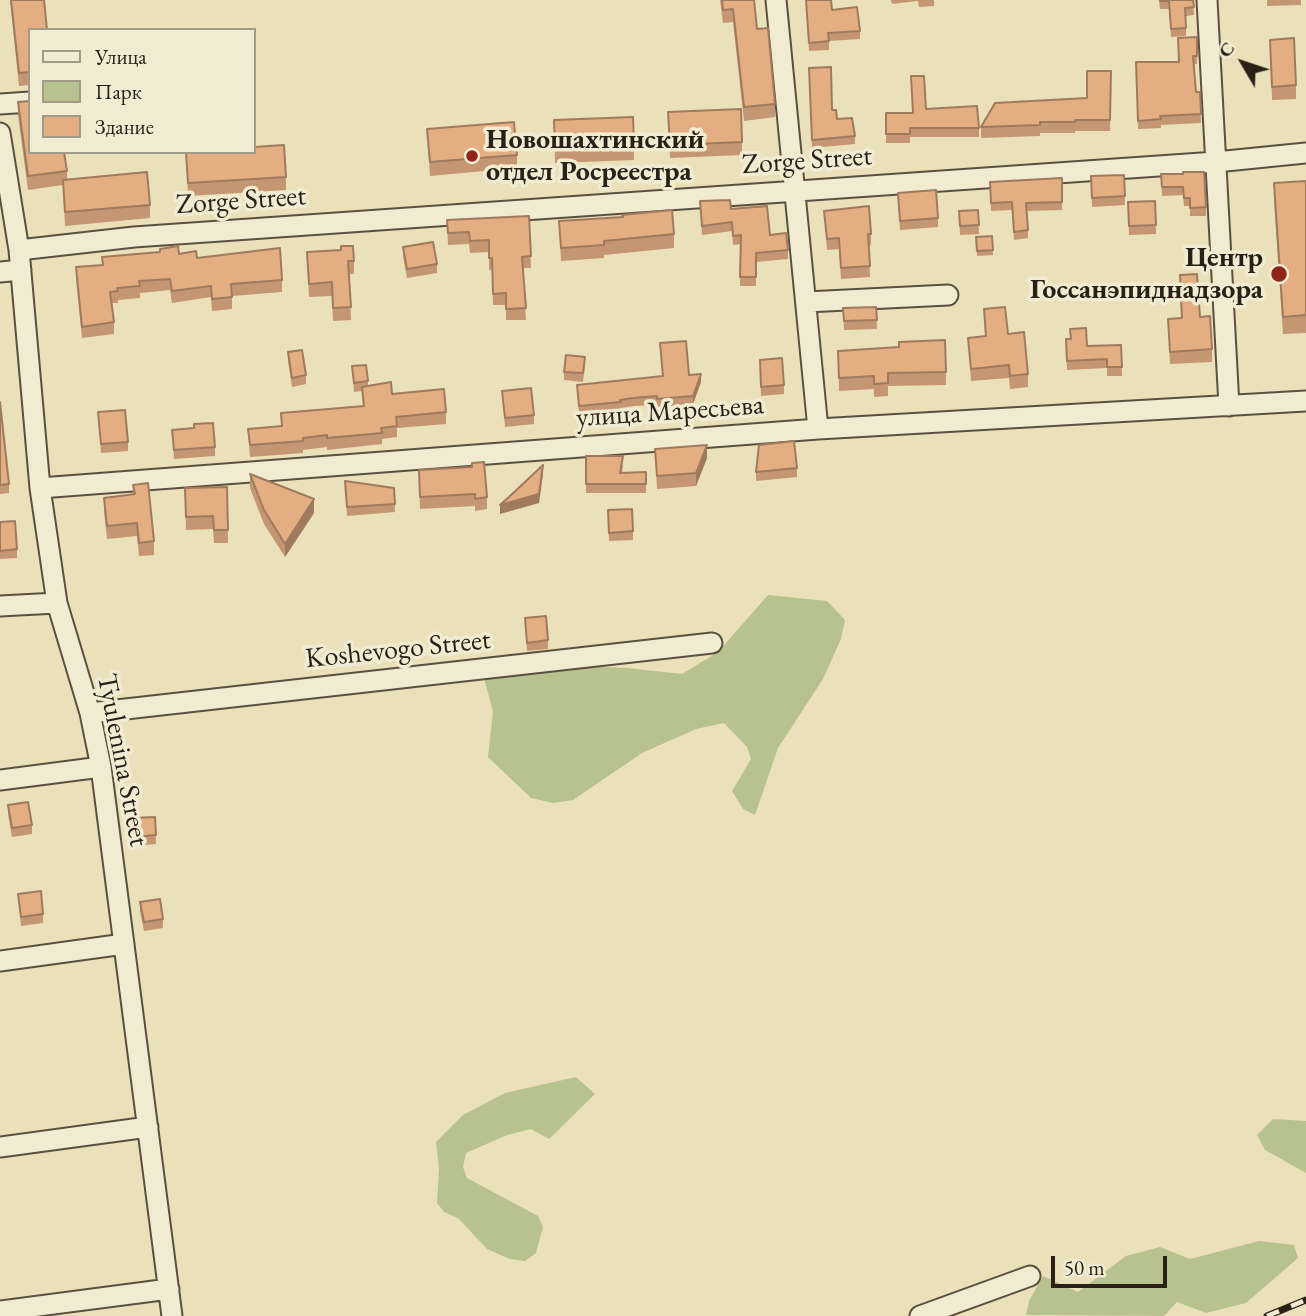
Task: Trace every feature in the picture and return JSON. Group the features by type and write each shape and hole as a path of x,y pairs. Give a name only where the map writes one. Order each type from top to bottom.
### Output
{"street":[{"path":"776,0 818,429"},
{"path":"1207,0 1229,406"},
{"path":"0,104 28,102"},
{"name":"Tyulenina Street","path":"0,133 19,250 40,488 57,603 90,713 101,767 172,1316"},
{"name":"Zorge Street","path":"19,250 147,236 1216,162 1306,153"},
{"path":"0,272 21,270"},
{"path":"806,302 948,295"},
{"name":"улица Маресьева","path":"40,488 818,429 1306,401"},
{"path":"0,606 57,603"},
{"name":"Koshevogo Street","path":"90,713 712,643"},
{"path":"0,780 101,767"},
{"path":"0,961 124,944"},
{"path":"0,1147 148,1128"},
{"path":"920,1316 1030,1276"},
{"path":"0,1311 169,1289"}],"green space":[{"path":"768,595 827,601 845,620 841,639 823,679 778,748 755,815 743,809 732,791 751,759 747,747 724,723 696,729 642,753 573,800 553,803 531,798 488,757 493,712 484,678 511,672 576,666 682,674 718,652"},
{"path":"576,1077 595,1094 549,1139 531,1129 507,1135 466,1153 463,1167 467,1178 538,1216 543,1227 536,1253 525,1261 510,1259 487,1249 458,1218 444,1212 437,1203 439,1168 436,1142 463,1115 505,1093"},
{"path":"1273,1119 1306,1121 1306,1173 1265,1150 1257,1135"},
{"path":"1259,1241 1294,1245 1298,1258 1246,1303 1206,1313 1177,1302 1164,1316 1026,1315 1029,1301 1043,1276 1078,1292 1126,1256 1160,1247 1190,1259"}],"building":[{"path":"11,0 44,0 47,28 28,28 28,72 19,73"},
{"path":"722,0 754,0 757,29 768,28 775,104 744,107 733,9 723,10"},
{"path":"806,0 831,0 832,10 857,7 860,31 828,33 829,41 809,43"},
{"path":"1160,0 1193,0 1194,7 1185,8 1186,28 1171,29 1169,1"},
{"path":"1197,37 1197,56 1193,56 1201,114 1160,116 1161,119 1138,121 1136,62 1179,62 1178,38"},
{"path":"1294,38 1296,85 1272,87 1270,40"},
{"path":"831,67 832,110 836,110 837,119 852,118 855,136 812,140 809,68"},
{"path":"1087,71 1111,71 1110,120 981,127 995,103 1087,98"},
{"path":"911,76 924,76 926,109 977,106 979,128 910,128 910,134 886,134 886,113 913,113"},
{"path":"28,101 28,154 64,154 67,171 28,176 18,102"},
{"path":"741,109 742,142 670,145 668,112"},
{"path":"633,117 634,147 555,150 554,120"},
{"path":"514,122 517,155 430,162 427,129"},
{"path":"284,145 286,177 188,183 186,154 256,154 256,147"},
{"path":"147,172 150,205 65,212 63,180"},
{"path":"1204,172 1206,207 1190,208 1190,198 1184,198 1183,187 1162,187 1161,174"},
{"path":"1124,175 1125,196 1092,198 1091,176"},
{"path":"1062,178 1062,202 1026,203 1028,230 1014,232 1012,202 991,203 990,182"},
{"path":"1306,181 1306,315 1283,317 1274,183"},
{"path":"936,190 938,218 900,221 898,193"},
{"path":"730,200 731,209 767,206 770,235 786,233 788,250 756,253 756,277 740,277 741,235 733,236 732,222 702,226 700,201"},
{"path":"1155,201 1156,225 1129,226 1128,202"},
{"path":"869,206 870,266 841,268 839,238 827,239 824,211"},
{"path":"672,210 674,234 604,241 604,245 561,248 559,221 623,217 622,215"},
{"path":"978,210 979,225 960,226 959,211"},
{"path":"529,216 531,256 522,257 526,308 506,309 506,293 493,294 489,240 470,241 469,232 448,233 447,220"},
{"path":"992,236 993,250 977,251 976,237"},
{"path":"433,242 437,264 407,269 403,247"},
{"path":"178,246 179,254 196,251 197,258 280,248 282,280 231,284 232,297 212,299 211,286 172,291 170,279 139,281 140,286 117,288 118,291 110,292 114,322 82,327 76,267 103,265 102,257 160,252 160,249"},
{"path":"341,246 353,246 354,261 348,261 351,307 333,308 332,282 309,284 307,252 341,250"},
{"path":"1197,274 1200,317 1210,316 1212,349 1170,352 1168,319 1182,318 1180,275"},
{"path":"876,307 877,320 844,321 843,308"},
{"path":"1005,307 1008,334 1024,332 1028,374 1010,376 1009,365 971,369 968,338 986,336 984,309"},
{"path":"1086,328 1087,346 1121,345 1122,367 1107,367 1107,359 1067,361 1066,339 1071,339 1070,329"},
{"path":"945,340 946,372 888,373 888,383 874,384 874,376 839,378 838,351 899,347 899,342"},
{"path":"686,341 689,375 701,374 693,396 633,398 620,400 621,402 579,406 577,385 663,376 660,343"},
{"path":"302,350 306,375 292,378 288,352"},
{"path":"566,355 585,357 583,373 564,372"},
{"path":"782,358 784,385 761,387 760,360"},
{"path":"366,365 368,381 354,383 352,366"},
{"path":"391,382 392,394 444,389 446,412 396,417 397,426 381,428 382,433 327,438 327,435 303,438 303,441 250,445 248,429 282,426 281,413 364,406 362,387"},
{"path":"531,388 534,415 505,418 502,391"},
{"path":"0,402 9,484 0,485"},
{"path":"125,410 128,442 101,444 98,412"},
{"path":"213,423 215,447 174,450 172,430 194,428 194,424"},
{"path":"794,441 797,468 756,472 759,445"},
{"path":"707,445 696,473 657,476 655,449"},
{"path":"586,456 623,456 620,473 646,472 646,484 586,484"},
{"path":"484,462 487,497 475,499 475,494 420,497 419,470 472,467 472,463"},
{"path":"543,465 539,494 500,505 509,497"},
{"path":"250,474 314,499 285,544 264,510"},
{"path":"345,481 394,488 395,504 347,507"},
{"path":"148,483 154,541 139,543 137,523 107,526 104,498 135,494 133,485"},
{"path":"227,487 228,530 214,530 213,516 186,517 185,488"},
{"path":"632,509 633,531 609,533 608,510"},
{"path":"15,521 17,549 0,551 0,522"},
{"path":"546,616 548,640 527,643 525,618"},
{"path":"28,802 32,825 12,828 8,805"},
{"path":"155,817 156,835 133,837 132,818"},
{"path":"41,891 43,914 21,917 18,894"},
{"path":"160,899 163,919 144,922 140,902"}],"railway":[{"path":"1267,1316 1306,1300"}],"place":[{"name":"Новошахтинский отдел Росреестра","path":"472,156"},
{"name":"Центр Госсанэпиднадзора","path":"1279,274"}]}
